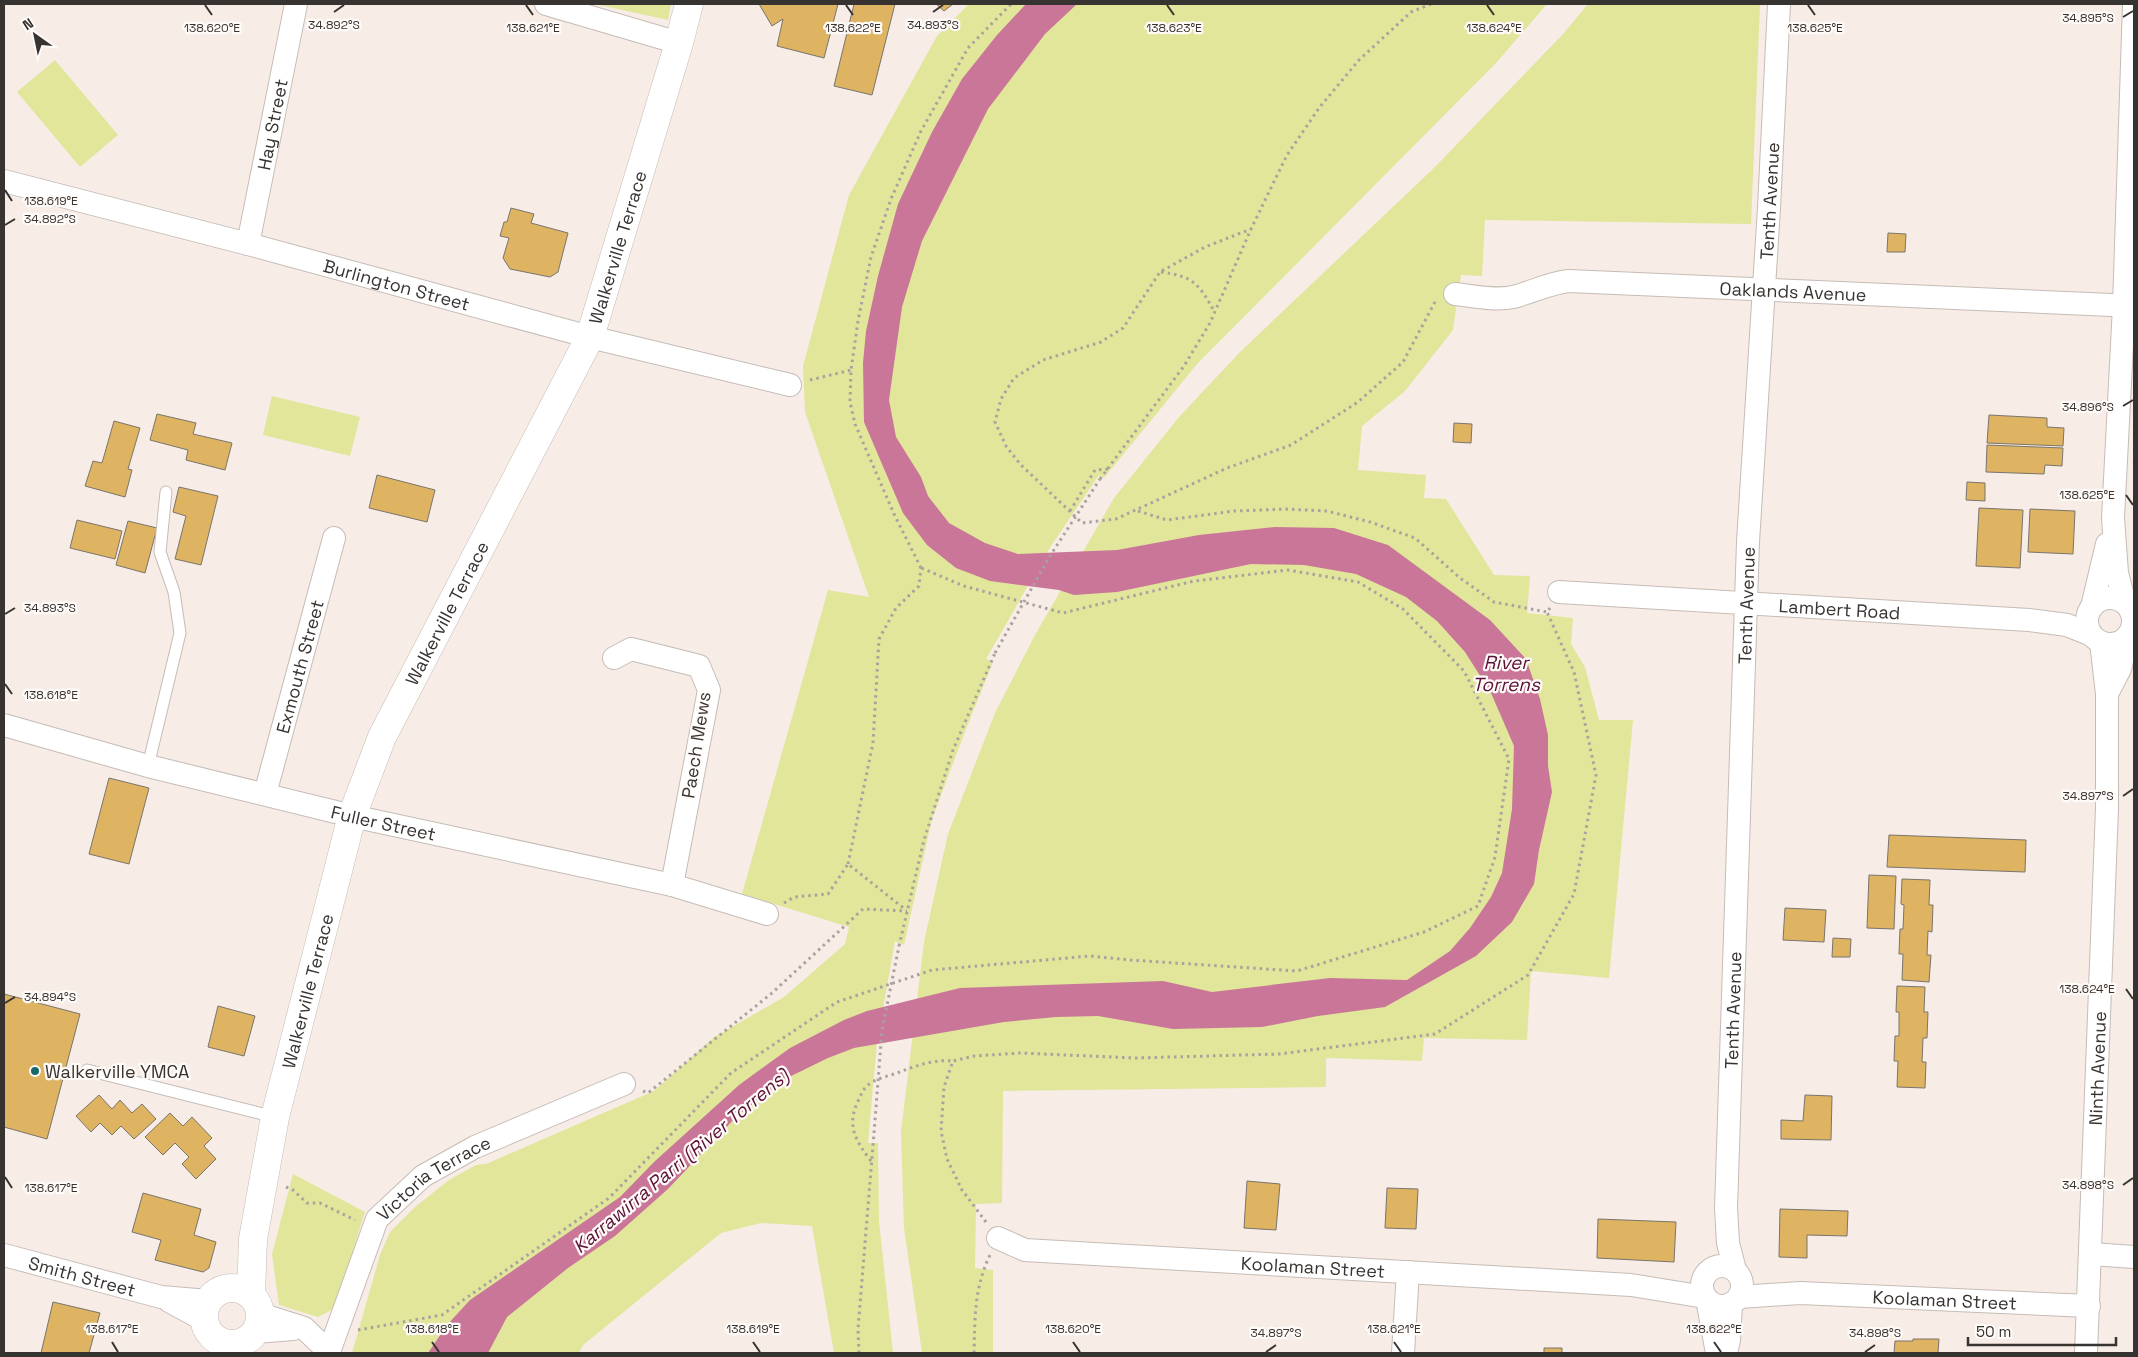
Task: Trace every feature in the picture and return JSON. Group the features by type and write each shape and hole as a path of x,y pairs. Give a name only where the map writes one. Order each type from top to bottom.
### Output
{"street":[{"name":"Hay Street","path":"248,244 296,4"},
{"path":"546,4 679,43"},
{"name":"Walkerville Terrace","path":"230,1324 253,1239 275,1117 352,816 382,737 590,337 679,43 689,4"},
{"name":"Tenth Avenue","path":"1726,1353 1737,1288 1728,1243 1726,1208 1746,602 1763,289 1770,208 1779,4"},
{"path":"2113,518 2088,617 2088,626 2097,639 2116,644 2130,635 2134,619 2117,573 2113,518 2129,306 2134,4"},
{"name":"Burlington Street","path":"4,181 248,244 590,337 790,385"},
{"name":"Oaklands Avenue","path":"1455,294 1494,298 1513,297 1552,283 1570,281 2129,306"},
{"name":"Exmouth Street","path":"264,794 334,538"},
{"name":"Lambert Road","path":"1559,592 2029,620 2067,625 2097,639"},
{"path":"2092,607 2099,601 2108,598 2117,599 2130,608"},
{"name":"Lambert Road","path":"2029,620 2092,607"},
{"name":"Ninth Avenue","path":"2107,694 2120,669 2130,635"},
{"name":"Ninth Avenue","path":"2086,1353 2107,808 2107,694 2097,639"},
{"name":"Paech Mews","path":"614,658 631,649 699,666 709,690 672,885"},
{"name":"Fuller Street","path":"4,725 148,766 352,816 672,885 767,914"},
{"name":"Victoria Terrace","path":"331,1347 377,1220 423,1176 475,1147 624,1084"},
{"name":"Tenth Avenue","path":"1717,1353 1707,1285 1726,1208"},
{"name":"Koolaman Street","path":"998,1238 1025,1250 1631,1285 1707,1285"},
{"path":"2091,1254 2134,1257"},
{"name":"Smith Street","path":"4,1255 161,1297 230,1324"},
{"path":"1723,1266 1737,1288 1718,1305 1707,1285 1723,1266"},
{"path":"1403,1353 1408,1272"},
{"name":"Koolaman Street","path":"1737,1288 1800,1293 2089,1306"},
{"path":"230,1324 304,1328 331,1347"}],"lane":[{"path":"148,766 180,633 174,592 160,552 166,492"},
{"path":"87,1070 275,1117"}],"path":[{"path":"331,1347 442,1315 609,1198 731,1073 837,1002 932,970 1090,956 1297,971 1424,932 1478,906 1495,857 1509,759 1464,671 1403,609 1358,582 1288,570 1194,581 1063,613 964,586 922,568 894,514 855,424 850,402 851,370 870,257 891,199 921,131 968,48 1011,4"},
{"path":"859,1353 858,1329 882,1030 906,911 924,840 953,750 995,653 1050,556 1100,479 1184,366 1210,322 1287,155 1319,108 1359,60 1412,12 1431,4"},
{"path":"1252,230 1204,248 1160,272 1123,328 1101,342 1043,360 1014,378 1001,399 995,422 1006,446 1020,464 1082,523 1116,519 1227,468 1291,445 1358,402 1403,362 1434,301 1455,294"},
{"path":"1160,272 1180,274 1195,281 1214,311"},
{"path":"790,385 851,370"},
{"path":"1070,511 1095,470 1108,468"},
{"path":"1137,510 1168,520 1234,511 1285,509 1327,511 1370,522 1414,538 1460,578 1494,602 1547,612"},
{"path":"767,914 794,897 828,894 848,864 873,743 879,639 896,608 918,586 922,568"},
{"path":"1547,612 1559,592"},
{"path":"872,1162 855,1137 852,1126 856,1105 863,1090 869,1084 915,1066 974,1056 1020,1053 1136,1058 1279,1054 1435,1034 1528,975 1574,894 1596,775 1574,672 1547,612"},
{"path":"848,864 906,911"},
{"path":"624,1084 648,1093 772,993 864,909 906,911"},
{"path":"953,1061 944,1086 942,1131 947,1159 962,1190 998,1238 981,1274 976,1306 974,1353"},
{"path":"264,1180 293,1190 307,1203 320,1204 374,1228"}],"green space":[{"path":"595,4 671,4 668,20"},
{"path":"969,4 1547,4 1497,62 1197,364 1104,478 1099,475 1049,549 986,659 993,662 932,819 904,945 895,941 877,1042 868,1143 878,1143 879,1221 893,1353 834,1353 812,1226 761,1223 721,1233 583,1345 579,1353 352,1353 380,1255 390,1232 415,1207 449,1180 476,1165 486,1164 654,1091 713,1038 784,997 845,944 849,927 742,894 828,590 869,597 805,412 803,366 849,195 937,36"},
{"path":"1588,4 1760,4 1751,224 1485,220 1482,276 1461,275 1453,330 1405,391 1362,426 1358,470 1426,475 1424,498 1446,499 1494,575 1530,576 1527,613 1573,618 1571,644 1585,667 1599,720 1633,720 1609,978 1531,971 1527,1040 1424,1038 1422,1061 1326,1058 1326,1087 1003,1091 1002,1203 976,1204 975,1268 993,1270 993,1353 922,1353 904,1228 901,1132 924,942 948,834 995,713 1035,635 1114,498 1179,417 1240,352 1436,166 1564,33"},
{"path":"55,60 118,135 80,167 17,92"},
{"path":"272,396 360,417 350,456 263,435"},
{"path":"293,1174 365,1212 335,1308 318,1317 279,1305 272,1254"}],"water":[{"name":"River Torrens","path":"1026,4 1077,4 1045,34 988,109 922,241 902,307 889,400 896,437 921,477 928,496 949,523 985,543 1018,554 1117,550 1199,535 1275,527 1334,528 1388,545 1490,620 1526,659 1540,699 1548,735 1548,766 1552,792 1539,850 1534,884 1512,922 1476,956 1385,1007 1318,1016 1262,1027 1173,1029 1098,1016 1056,1017 1004,1022 854,1048 828,1058 785,1079 737,1116 668,1189 615,1236 568,1268 507,1317 488,1353 428,1353 447,1325 470,1300 620,1197 654,1162 739,1085 790,1048 844,1020 867,1011 960,988 1163,981 1212,992 1330,978 1407,980 1450,951 1470,928 1491,897 1502,873 1512,809 1514,746 1491,693 1465,652 1437,621 1406,597 1356,574 1304,565 1251,564 1117,592 1074,595 1059,590 990,581 956,568 927,545 903,513 864,422 863,363 866,331 878,276 898,204 932,132 962,79 997,35"}],"building":[{"path":"759,4 838,4 824,58 777,46 783,19 772,26"},
{"path":"854,4 895,4 872,95 834,86"},
{"path":"936,4 953,4 944,11"},
{"path":"511,208 534,214 531,223 568,233 558,272 550,277 510,269 503,258 509,238 500,236"},
{"path":"1888,233 1906,234 1905,252 1887,252"},
{"path":"157,414 196,423 193,434 232,443 225,470 186,460 188,450 150,440"},
{"path":"1989,415 2047,418 2047,427 2064,428 2063,446 1987,443"},
{"path":"114,421 140,428 128,469 132,470 125,497 85,486 93,461 102,463"},
{"path":"1454,423 1472,424 1471,443 1453,442"},
{"path":"1987,445 2063,448 2062,466 2045,465 2044,474 1986,472"},
{"path":"377,475 435,490 427,522 369,508"},
{"path":"1967,482 1985,483 1985,501 1966,500"},
{"path":"179,487 218,496 201,565 175,559 186,516 173,512"},
{"path":"1979,508 2023,510 2020,568 1976,566"},
{"path":"2030,509 2075,511 2073,554 2028,552"},
{"path":"77,520 122,531 115,559 70,548"},
{"path":"128,521 157,528 145,573 116,565"},
{"path":"109,778 149,788 129,864 89,854"},
{"path":"1889,835 2026,840 2025,872 1887,867"},
{"path":"1869,875 1896,876 1894,929 1867,928"},
{"path":"1902,879 1930,880 1929,905 1933,905 1932,932 1928,931 1927,955 1931,955 1929,982 1902,980 1903,954 1899,954 1900,929 1903,929 1904,905 1901,904"},
{"path":"1785,908 1826,910 1824,942 1783,940"},
{"path":"1833,938 1851,939 1850,957 1832,957"},
{"path":"1897,986 1925,987 1924,1012 1928,1012 1927,1038 1923,1038 1922,1062 1926,1062 1925,1088 1897,1087 1898,1061 1894,1061 1895,1036 1899,1036 1899,1012 1896,1012"},
{"name":"Walkerville YMCA","path":"4,994 80,1014 47,1139 4,1127"},
{"path":"218,1006 255,1016 244,1056 208,1047"},
{"path":"99,1095 112,1109 120,1100 132,1113 142,1104 156,1119 134,1139 121,1126 112,1135 100,1123 91,1132 76,1116"},
{"path":"1805,1095 1832,1096 1831,1140 1781,1139 1781,1120 1803,1121"},
{"path":"170,1113 183,1126 192,1117 212,1138 204,1146 216,1159 196,1179 182,1164 189,1157 175,1143 163,1155 145,1137"},
{"path":"1247,1181 1280,1184 1276,1230 1244,1228"},
{"path":"1387,1188 1418,1189 1416,1229 1385,1228"},
{"path":"143,1193 201,1209 194,1235 216,1242 209,1268 203,1272 155,1260 161,1240 132,1232"},
{"path":"1780,1209 1848,1211 1847,1236 1807,1235 1807,1258 1779,1257"},
{"path":"1598,1219 1676,1222 1674,1262 1597,1258"},
{"path":"53,1302 100,1313 89,1353 41,1353"},
{"path":"1913,1339 1939,1339 1938,1353 1894,1353 1895,1341 1913,1341"},
{"path":"1544,1348 1562,1348 1562,1353 1544,1353"}],"place":[{"name":"Walkerville YMCA","path":"35,1071"}],"water label":[{"name":"Karrawirra Parri (River Torrens)","path":"681,1161"}]}
